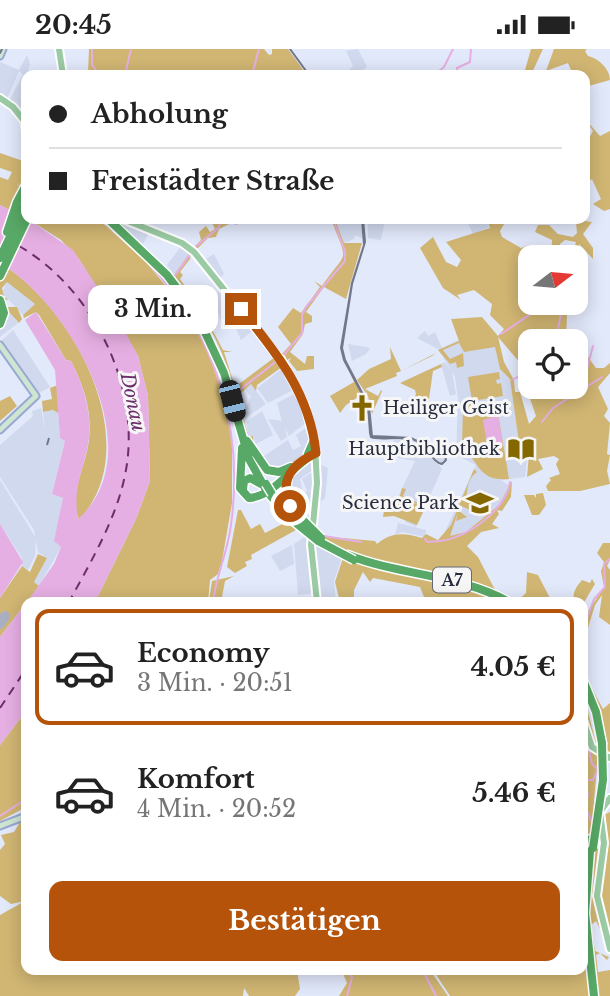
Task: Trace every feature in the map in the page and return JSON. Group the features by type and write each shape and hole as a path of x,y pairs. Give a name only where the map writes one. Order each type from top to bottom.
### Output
{"highway":[{"path":"7,232 21,194"},
{"path":"0,246 21,202"},
{"path":"0,258 21,213"},
{"path":"1,270 21,220"},
{"path":"1,270 24,224"},
{"path":"108,224 123,234"},
{"name":"A7","path":"115,224 173,279"},
{"name":"A7","path":"116,224 173,279 210,335 232,396 240,428 267,489 318,541 357,560 461,585 490,597"},
{"path":"0,300 4,315 0,324"},
{"path":"0,307 0,318"},
{"path":"240,428 240,488 244,495 251,498 260,495 313,455 314,440"},
{"path":"240,428 264,467 276,472 290,470"},
{"path":"267,489 251,477 245,480 242,487 246,494 256,495 273,485 290,470"},
{"path":"289,512 285,487 290,470"},
{"name":"A7","path":"289,512 335,548 357,560 468,584 498,597"},
{"path":"588,692 596,712 601,743 600,780 588,883"},
{"path":"588,700 601,743"},
{"path":"588,938 595,996"}],"main road":[{"path":"0,56 3,49"},
{"path":"60,49 63,70"},
{"path":"3,100 21,117"},
{"path":"135,224 182,243 202,261 281,358 307,413 314,440"},
{"path":"0,430 23,411 34,402 35,393 0,345 37,393 36,402 23,411"},
{"path":"313,455 311,545 316,597"},
{"path":"588,735 592,747 610,758"},
{"path":"610,798 600,815 604,843 597,893 610,949"},
{"path":"0,826 21,818"}],"shaded area":[{"path":"89,49 264,49 269,55 272,54 272,49 288,49 303,70 88,70"},
{"path":"358,49 367,67 362,70 349,70 353,66 346,51"},
{"path":"531,49 543,49 533,70 525,70"},
{"path":"554,49 587,49 585,51 588,56 606,68 610,80 590,86 590,70 571,70 568,63 546,70"},
{"path":"27,55 30,64 28,70 21,70 21,73 19,71 7,99 0,94 0,62 19,70"},
{"path":"21,78 21,112 9,101"},
{"path":"590,125 600,136 610,131 610,209 604,211 593,204 601,199 592,179 590,181 590,136 593,131"},
{"path":"0,153 21,160 21,186 16,184 21,187 21,216 0,205 0,177 8,180 12,172 0,168"},
{"path":"592,222 583,234 593,248 593,259 588,254 588,245 575,245 576,242 565,240 560,245 552,245 552,240 535,232 538,225 549,225 558,234 573,237 577,233 576,224"},
{"path":"36,224 105,225 146,262 184,308 206,348 222,391 232,438 232,503 222,561 218,574 210,580 208,597 97,597 136,519 150,481 148,396 138,356 79,259 61,240"},
{"path":"130,224 150,231 143,244 120,225"},
{"path":"212,224 229,224 219,229 216,237 208,238 196,250 193,248 201,240 199,232 206,226 210,232 215,229"},
{"path":"333,224 337,224 344,243 362,243 346,299 324,287 303,316 306,312 312,316 312,322 305,324 303,334 290,352 305,364 307,356 314,356 314,369 297,371 289,361 291,358 285,361 281,355 291,344 278,327 293,308 301,313 320,287 314,281 322,286 341,260 343,251"},
{"path":"337,224 363,224 362,238 355,235 354,239 344,243"},
{"path":"368,224 384,224 381,240 368,238"},
{"path":"468,224 488,224 489,227 473,234"},
{"path":"489,224 504,224 500,231 502,237 518,246 518,315 567,315 566,329 518,329 518,360 498,337 504,362 514,380 518,399 522,399 529,424 536,416 530,399 588,399 588,357 596,368 604,368 610,363 610,373 598,387 608,409 604,416 610,423 607,471 610,484 580,491 548,491 546,486 551,480 549,478 560,474 556,464 559,459 554,456 538,459 543,469 527,477 530,442 529,448 525,442 519,443 510,379 500,369 495,347 464,352 459,343 443,350 450,359 463,353 464,366 457,368 456,362 450,364 438,350 459,341 451,319 482,317 498,336 504,329 490,315 492,304 474,290 457,295 461,300 443,288 420,248 433,237 446,262 457,267 461,260 446,242 490,228"},
{"path":"182,245 191,251 174,275 167,265"},
{"path":"191,251 190,259 180,272 183,275 180,279 202,310 223,350 232,352 224,352 235,387 275,357 282,367 257,385 256,391 251,384 237,397 249,436 221,350 192,298 174,275"},
{"path":"214,254 224,274 218,281 204,260"},
{"path":"0,263 27,284 53,311 76,344 93,380 104,417 106,454 98,489 79,520 76,510 77,490 90,429 83,390 71,361 66,360 39,315 36,312 24,318 23,315 35,304 7,282 2,288 4,297 8,299 5,301 7,307 17,307 22,319 19,323 10,313 0,329"},
{"path":"7,281 35,304 23,315 2,293"},
{"path":"218,290 234,309 220,320 219,314 201,297 204,294 218,307"},
{"path":"238,309 255,329 241,340 230,316"},
{"path":"10,312 18,323 0,337 0,329"},
{"path":"13,330 50,387 39,393 0,342"},
{"path":"425,331 428,336 435,332 442,348 458,340 468,351 495,346 502,371 510,379 519,443 529,442 525,477 501,480 508,485 508,492 499,505 466,532 448,538 442,538 476,465 456,455 458,399 455,377 438,349 417,338"},
{"path":"348,344 370,348 366,354 352,361"},
{"path":"390,347 401,371 396,373 397,376 365,389 378,396 382,391 372,414 368,396 357,380 369,369 391,359"},
{"path":"445,362 452,372 456,394 450,396 441,364"},
{"path":"441,364 442,367 433,371 429,399 422,401 420,411 412,405 415,390 400,383"},
{"path":"283,368 295,389 268,403 257,388"},
{"path":"348,368 364,398 369,418 361,395 346,405 340,413 330,396 354,382"},
{"path":"499,372 500,379 496,380 497,384 501,383 503,396 472,401 468,377"},
{"path":"251,384 266,404 244,419 243,413 251,397 245,389"},
{"path":"58,385 58,413 53,410 43,412 42,401 52,399 50,388"},
{"path":"296,393 307,422 289,436 285,428 287,437 281,441 268,419 282,421 277,403"},
{"path":"10,396 17,406 0,421 0,401"},
{"path":"478,402 480,410 497,407 509,479 485,474 462,447 463,405"},
{"path":"41,408 45,431 43,412 53,410 58,413 60,438 65,441 52,494 63,498 61,547 39,586 34,582 47,558 38,552 34,530 0,477 0,445 33,416 32,411"},
{"path":"262,411 273,435 256,444 253,436 249,437 246,422"},
{"path":"307,427 311,442 307,452 285,468 272,469 261,458 288,440 293,450 301,446 296,435"},
{"path":"381,435 405,436 414,441 415,439 446,458 441,465 433,459 442,469 416,527 405,522 413,503 398,497 415,461 398,458 393,441 395,438 382,439"},
{"path":"253,436 254,445 268,467 275,470 270,470 254,447 249,437"},
{"path":"529,449 527,458 516,459 513,456 507,461 506,454 527,455"},
{"path":"309,450 285,470 275,470 287,466"},
{"path":"312,460 314,469 300,479 303,494 297,508 291,500 288,480 306,461"},
{"path":"319,464 328,468 325,499 319,502"},
{"path":"474,469 477,472 469,482 466,498 473,503 470,510 461,506 459,511 467,517 456,521 458,512 450,536 466,532 499,505 512,481 511,497 502,511 497,510 499,514 492,524 499,528 481,532 467,546 478,557 495,590 508,597 349,553 320,536 375,541 377,544 399,534 422,538 426,534 438,540 451,525"},
{"path":"314,471 314,490 308,491 313,492 311,524 298,510 307,490 302,479"},
{"path":"0,480 36,538 35,556 28,570 22,566 22,558 0,524"},
{"path":"402,488 406,489 403,496 425,506 412,502 425,508 417,525 394,516 383,517 385,506 397,507"},
{"path":"266,493 296,530 251,555 252,559 245,562 247,566 235,573 227,567 238,510 241,510 251,529 260,524 265,533 286,522 264,496 253,503 251,499"},
{"path":"543,493 546,505 539,515 532,515 524,495 534,495 536,498 536,494"},
{"path":"398,523 426,530 425,537 402,532 395,535"},
{"path":"306,536 309,538 315,593 298,595 294,544"},
{"path":"313,541 342,557 334,581 336,597 319,597"},
{"path":"603,543 610,543 610,560 607,566 610,570 610,625 599,617 602,595 595,605 588,628 588,611 604,587 601,571 604,562 597,553"},
{"path":"292,545 294,564 280,571 271,556"},
{"path":"38,554 47,558 34,582 39,586 31,597 21,597 21,610 0,637 0,598 22,566 30,572"},
{"path":"343,558 486,597 424,597 420,587 373,578 370,582 363,572 354,590 354,597 339,597 335,582"},
{"path":"527,572 538,575 549,597 522,597 526,593"},
{"path":"234,576 225,581 222,597 210,597 212,581"},
{"path":"592,579 595,584 587,597 574,597 582,580 590,583"},
{"path":"588,681 603,709 610,703 610,757 605,755 588,691"},
{"path":"588,712 598,751 588,728"},
{"path":"21,718 21,810 0,821 0,745"},
{"path":"588,733 598,753 593,814 602,816 610,812 610,945 603,907 599,906 606,941 596,921 591,925 595,951 600,953 596,955 598,972 610,970 610,996 450,996 436,975 588,975"},
{"path":"21,819 21,902 11,904 0,896 0,850 5,844 1,835 14,832 19,824 15,821"},
{"path":"21,903 21,975 298,975 300,989 295,996 249,996 244,988 243,996 0,996 0,915"},
{"path":"344,975 433,975 448,996 339,996 347,983"}],"water":[{"name":"Donau","path":"0,205 21,216 21,224 35,224 73,250 117,317 138,356 148,396 150,481 136,519 97,597 31,597 54,564 61,547 54,541 63,498 52,494 65,441 60,438 55,370 25,320 36,312 66,360 71,361 87,404 89,438 77,492 78,519 99,490 108,457 105,420 94,382 76,345 53,311 27,283 0,263"},
{"path":"498,415 503,445 488,449 483,420"},
{"path":"0,524 23,562 0,598"},
{"path":"21,610 21,718 0,745 0,637"}],"waterway":[{"path":"92,49 92,65 96,70"},
{"path":"126,70 131,49"},
{"path":"253,70 259,49"},
{"path":"440,70 453,49"},
{"path":"457,70 470,62 471,49"},
{"path":"194,248 220,224"},
{"path":"283,356 302,333 302,315 306,307 345,261 345,251 335,224"},
{"path":"108,226 133,248"},
{"path":"174,277 191,253"},
{"path":"149,264 173,292 192,321 208,353 229,419 234,489 231,525 214,597"},
{"path":"501,334 529,315"},
{"path":"558,329 561,315"},
{"path":"588,365 593,346"},
{"path":"233,395 278,360"},
{"path":"512,380 518,377"},
{"path":"542,422 553,408 602,377"},
{"path":"441,541 463,534 484,521 501,502 510,482"},
{"path":"324,536 361,542"},
{"path":"425,539 428,542 440,541"},
{"path":"588,615 594,599 605,587 604,564 610,559"},
{"path":"588,750 592,764 598,769 593,780 588,780"},
{"path":"0,816 21,802"},
{"path":"588,814 592,822"},
{"path":"599,836 600,848"},
{"path":"598,868 600,853"},
{"path":"598,912 602,930"},
{"path":"347,996 351,975"},
{"path":"425,975 436,996"}],"ferry route":[{"path":"19,246 46,265 70,288 90,315 107,345 127,409 129,443 121,492 102,541 72,597"},
{"path":"0,708 21,676"}],"runway":[{"path":"0,624 5,616"}],"tram line":[{"path":"0,53 2,49"},
{"path":"290,49 305,70"},
{"path":"362,224 364,245 352,283 341,348 344,360 368,405 371,437 415,440"},
{"path":"363,224 365,242 352,284 342,348 345,360 369,406 372,436 415,440"},
{"path":"415,440 422,444"},
{"path":"415,440 422,444"},
{"path":"422,444 445,456 446,460 442,464 438,463 422,444"}],"railway":[{"path":"47,445 49,438"}],"place":[{"name":"Heiliger Geist","path":"362,408"},
{"name":"Hauptbibliothek","path":"521,449"},
{"name":"Science Park","path":"480,503"}],"route":[{"path":"241,309 285,363 312,427 316,453 301,462 287,476 285,487 290,506"}]}
